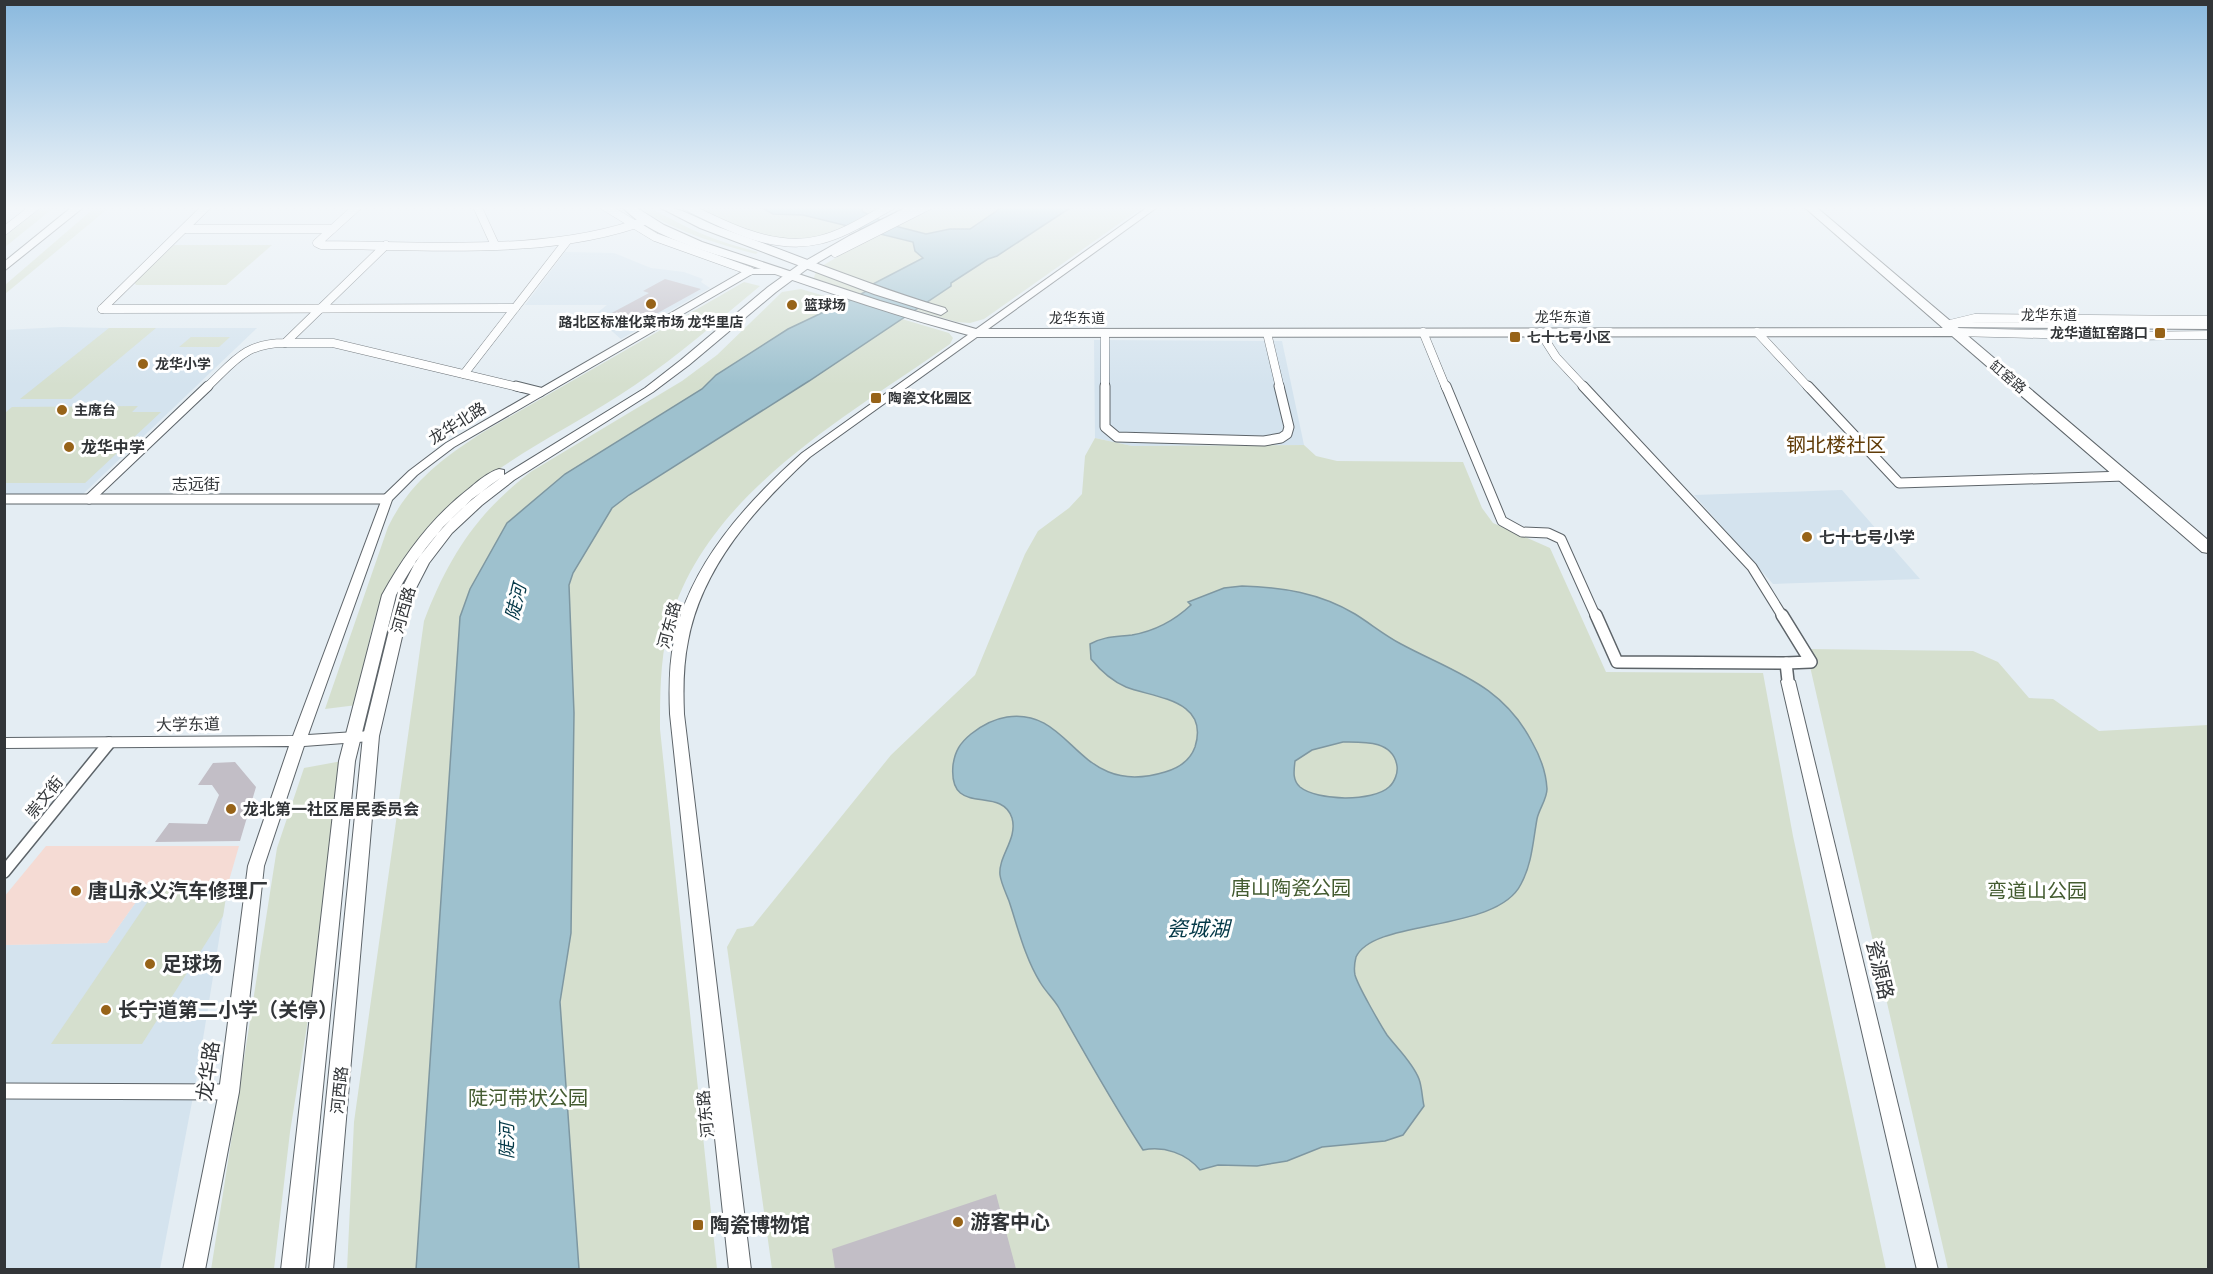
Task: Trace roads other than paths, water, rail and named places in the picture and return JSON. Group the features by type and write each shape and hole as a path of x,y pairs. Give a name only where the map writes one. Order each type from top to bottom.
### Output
{"main road":[{"path":"760,265 784,274"},
{"name":"河西路","path":"321,1269 371,736 404,598 413,576 427,554 458,518 491,490 649,390 784,274 791,265"},
{"name":"河西路","path":"293,1269 345,785 353,738 389,594 412,555 439,521 478,486 626,395 674,361 764,287 784,274 805,265"},
{"name":"龙华东道","path":"812,265 933,309 981,329 2208,326"},
{"name":"缸窑路","path":"1878,265 2208,548"},
{"name":"龙华东道","path":"784,274 919,317 981,329 1105,333 1268,333 1757,332 1951,328 2208,333"}],"street":[{"path":"148,265 102,309 515,308"},
{"path":"285,343 365,265"},
{"path":"464,374 548,265"},
{"path":"734,265 750,271"},
{"name":"河东路","path":"740,1269 677,714 678,658 683,631 704,580 737,525 756,502 806,455 1071,265"},
{"name":"龙华北路","path":"298,741 387,499 413,474 450,445 750,271 784,274"},
{"path":"1951,328 1975,318 2208,320"},
{"path":"1423,332 1502,521 1522,532 1548,532 1561,539 1617,662 1811,662 1752,567 1556,357 1540,332"},
{"path":"1757,332 1899,483 2125,477"},
{"path":"1105,333 1105,427 1109,432 1127,439 1264,441 1281,438 1287,434 1289,427 1268,333"},
{"path":"89,499 246,350 267,343 333,343 540,392"},
{"name":"志远街","path":"4,499 387,499"},
{"path":"1785,663 1788,681"},
{"name":"瓷源路","path":"1788,681 1928,1269"},
{"name":"大学东道","path":"4,743 298,741 371,736"},
{"name":"龙华路","path":"194,1269 229,1092 256,867 298,741"},
{"name":"崇文街","path":"4,872 109,742"},
{"path":"4,1091 229,1092"}],"water":[{"name":"陡河","path":"909,265 978,265 809,381 629,495 612,508 573,573 569,585 574,713 571,933 560,1002 579,1269 416,1270 460,617 470,589 507,523 565,474 702,389 716,375 788,329 828,310 835,309 870,289 871,285"},
{"name":"瓷城湖","path":"1242,586 1272,588 1328,601 1355,614 1401,644 1475,682 1506,706 1520,722 1540,758 1547,789 1537,819 1528,868 1521,884 1508,900 1488,911 1386,936 1367,945 1356,957 1355,975 1365,996 1387,1035 1409,1061 1420,1082 1424,1106 1403,1135 1385,1141 1322,1147 1287,1161 1257,1166 1218,1165 1200,1170 1188,1159 1174,1152 1159,1149 1143,1150 1121,1115 1059,1008 1040,982 1026,953 1000,875 1002,861 1012,833 1012,818 1006,808 997,803 967,797 959,791 954,781 953,765 957,751 967,737 988,723 1007,717 1029,718 1047,725 1094,764 1112,773 1135,777 1165,772 1179,766 1187,760 1195,747 1197,731 1194,719 1177,703 1126,687 1111,678 1091,659 1090,644 1105,638 1132,635 1157,628 1191,605 1188,602 1224,588","holes":["1343,742 1376,744 1390,751 1397,768 1394,780 1389,787 1371,795 1345,798 1308,792 1297,784 1294,775 1295,761 1312,750"]}],"place":[{"name":"路北区标准化菜市场 龙华里店","path":"651,304"},
{"name":"篮球场","path":"792,305"},
{"name":"龙华道缸窑路口","path":"2160,333"},
{"name":"七十七号小区","path":"1515,337"},
{"name":"龙华小学","path":"143,364"},
{"name":"陶瓷文化园区","path":"876,398"},
{"name":"主席台","path":"62,410"},
{"name":"龙华中学","path":"69,447"},
{"name":"七十七号小学","path":"1807,537"},
{"name":"龙北第一社区居民委员会","path":"231,809"},
{"name":"唐山永义汽车修理厂","path":"76,891"},
{"name":"足球场","path":"150,964"},
{"name":"长宁道第二小学（关停）","path":"106,1010"},
{"name":"游客中心","path":"958,1222"},
{"name":"陶瓷博物馆","path":"698,1225"}],"district":[{"name":"钢北楼社区","path":"1836,445"}],"park label":[{"name":"唐山陶瓷公园","path":"1291,888"},
{"name":"弯道山公园","path":"2037,891"},
{"name":"陡河带状公园","path":"528,1098"}]}
